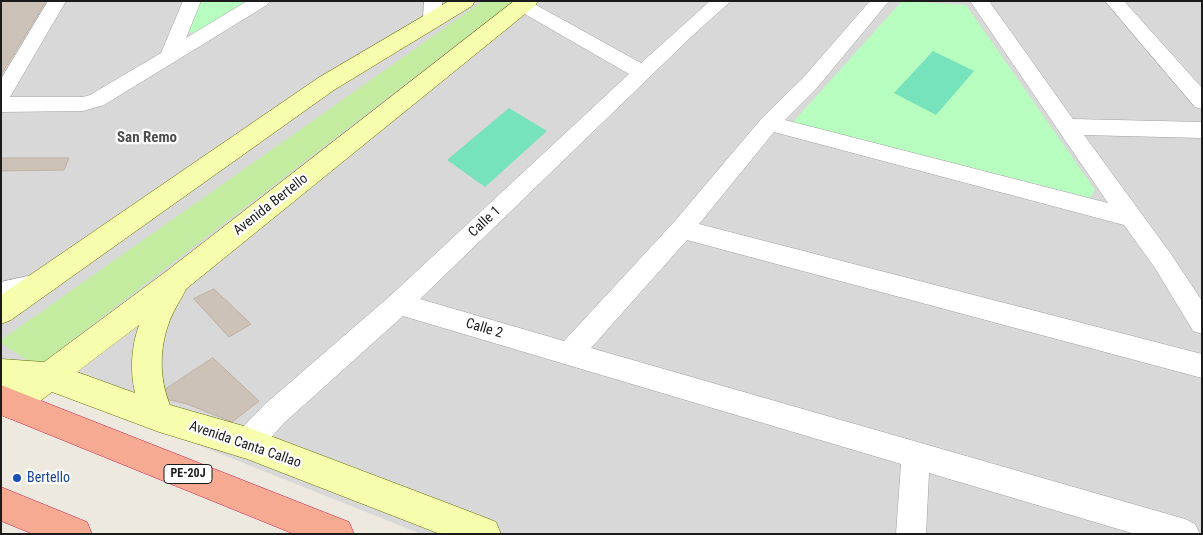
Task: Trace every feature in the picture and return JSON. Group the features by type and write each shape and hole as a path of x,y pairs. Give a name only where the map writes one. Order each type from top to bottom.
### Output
{"highway":[{"name":"PE-20J","path":"6,402 337,534"},
{"path":"1,504 74,534"}],"main road":[{"path":"1,311 432,11 465,1"},
{"name":"Avenida Bertello","path":"6,402 48,376 178,279 525,3"},
{"path":"159,416 150,397 146,375 146,350 152,325 163,302 178,279"},
{"name":"Avenida Canta Callao","path":"1,373 48,376 159,416 247,443 484,534"}],"street":[{"path":"1,96 57,1"},
{"path":"169,56 192,1"},
{"path":"1,105 90,102 261,1"},
{"name":"Calle 1","path":"247,443 274,414 399,304 684,33 722,1"},
{"path":"569,354 682,229 769,123 809,84 880,1"},
{"path":"980,1 1163,261 1202,323"},
{"path":"1114,1 1202,102"},
{"path":"525,3 643,73"},
{"path":"769,123 1131,218"},
{"path":"1067,127 1202,130"},
{"path":"682,229 1202,366"},
{"path":"1,293 41,283"},
{"name":"Calle 2","path":"399,304 1185,534"},
{"path":"911,534 916,455"}],"shaded area":[{"path":"1,1 1202,1 1202,534 421,534 1,366"}],"green space":[{"path":"200,1 252,1 201,34 187,32"},
{"path":"483,1 513,1 37,367 1,343 1,340"},
{"path":"902,1 966,5 1095,190 1090,198 793,122"},
{"path":"933,51 974,71 936,115 894,93"},
{"path":"509,108 547,131 485,187 447,160"}],"building":[{"path":"1,1 46,1 1,75"},
{"path":"1,158 69,158 64,170 1,171"},
{"path":"214,289 251,324 229,337 194,299"},
{"path":"213,358 259,401 232,422 187,404 170,400 160,393"}],"place":[{"name":"Bertello","path":"17,478"}],"district":[{"name":"San Remo","path":"147,138"}]}
